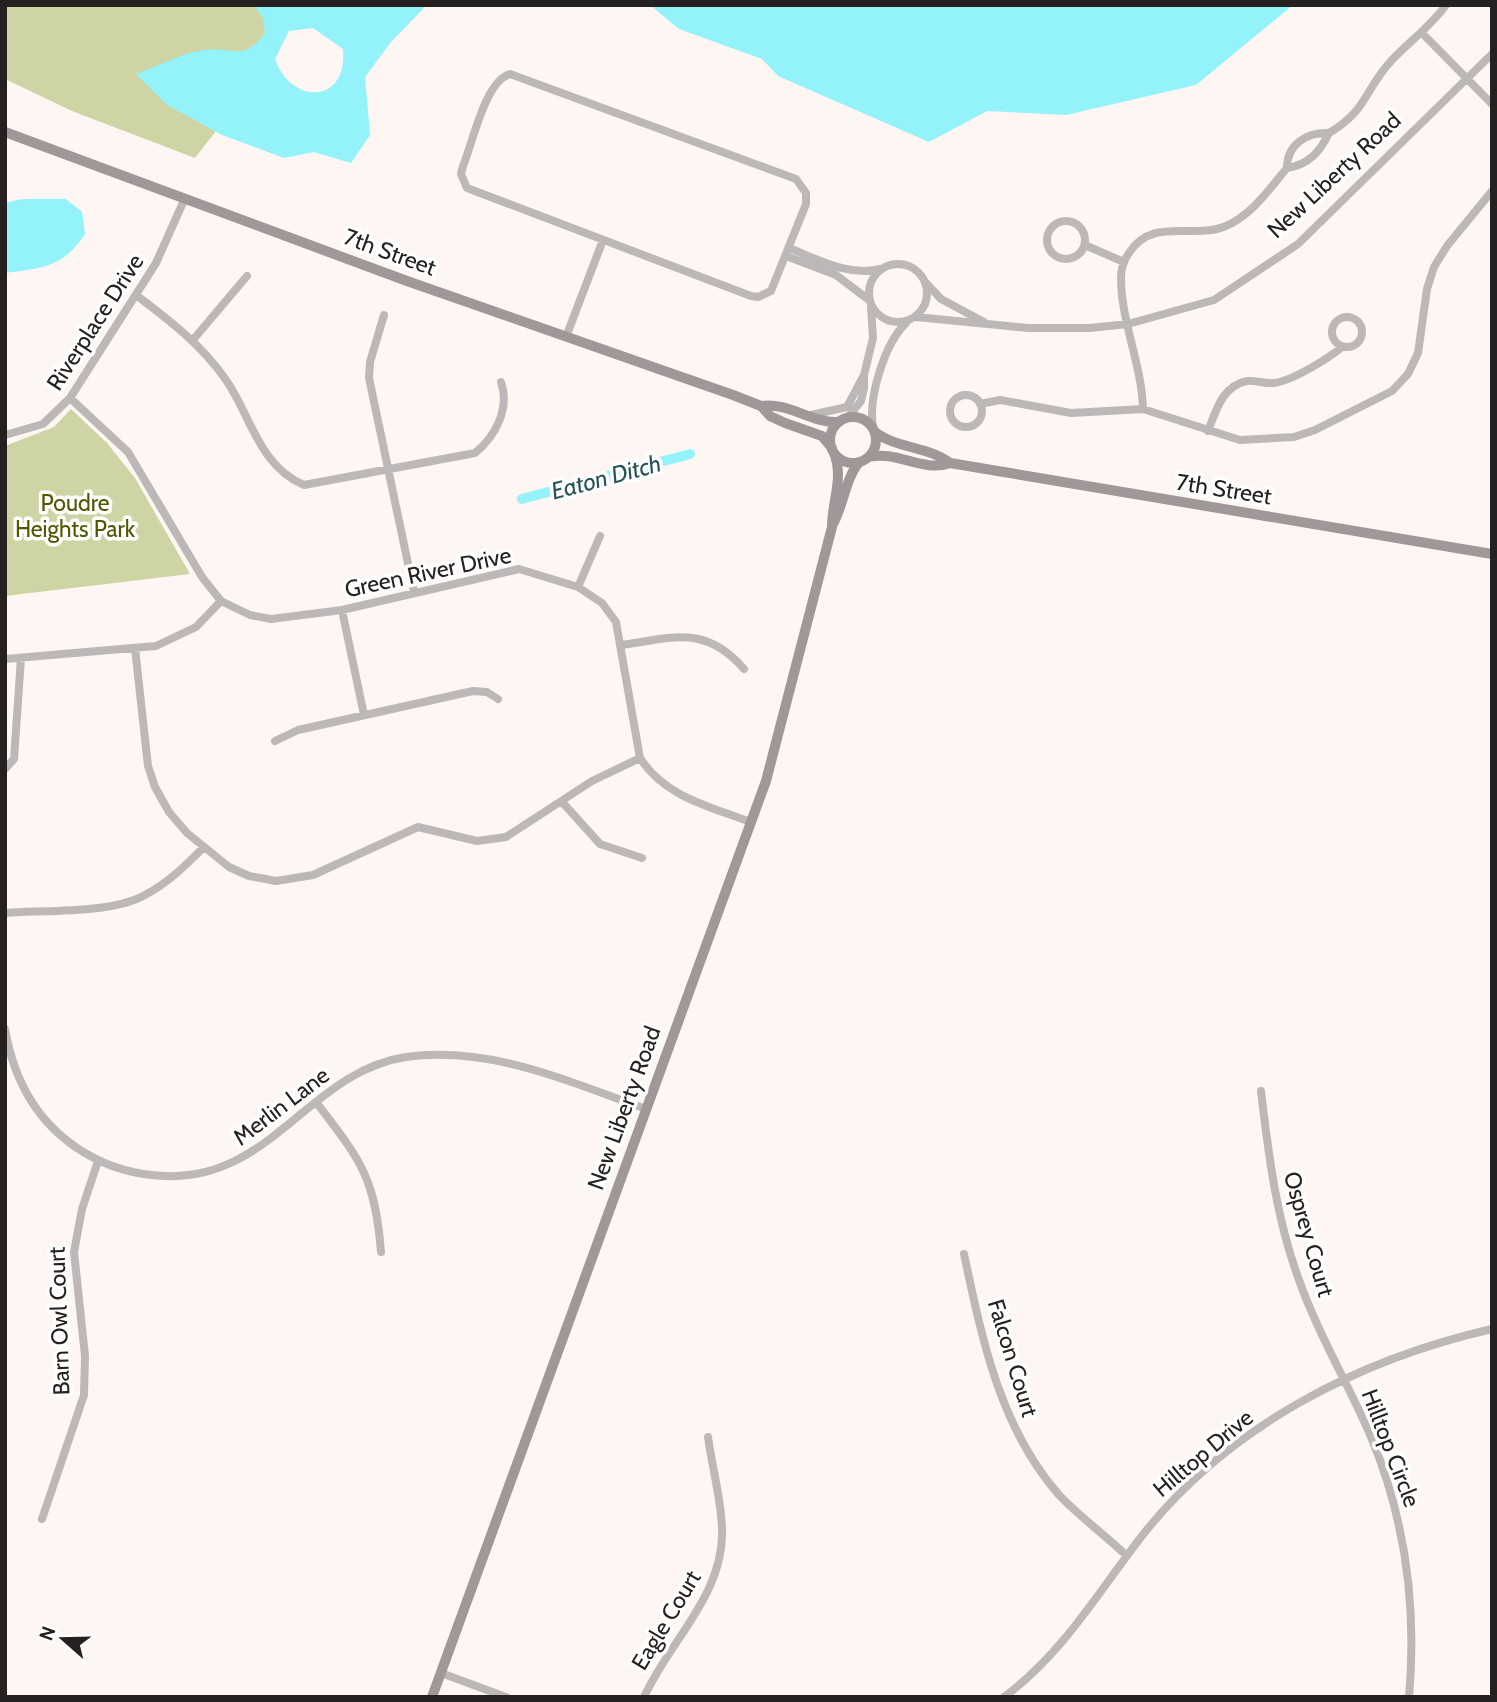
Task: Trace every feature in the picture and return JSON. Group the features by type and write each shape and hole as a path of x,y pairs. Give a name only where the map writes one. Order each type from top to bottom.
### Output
{"street":[{"path":"1143,409 1142,380 1133,352 1121,277 1124,262 1134,246 1146,236 1162,230 1207,231 1225,226 1247,214 1287,168 1311,159 1329,133 1346,123 1363,106 1391,61 1422,33 1447,5"},
{"path":"1422,33 1492,104"},
{"name":"New Liberty Road","path":"911,319 940,317 960,323 984,322 1053,329 1128,324 1214,300 1298,244 1492,54"},
{"path":"518,75 796,179 806,193 806,204 787,252 771,291 758,297 467,187 461,174 463,166 492,87 503,76 518,75"},
{"name":"7th Street","path":"5,132 761,406 775,404 825,422 843,420"},
{"path":"1287,168 1287,156 1297,142 1313,132 1329,133"},
{"path":"980,404 1000,400 1071,412 1143,409 1240,440 1294,437 1392,391 1408,374 1418,352 1427,289 1434,267 1447,246 1492,191"},
{"name":"Riverplace Drive","path":"5,435 43,424 70,398 167,243 185,198"},
{"path":"1062,221 1083,230 1087,246 1082,253 1069,258 1049,250 1045,237 1048,229 1062,221"},
{"path":"566,337 603,240"},
{"path":"1087,246 1124,262"},
{"path":"787,252 855,271 896,264 910,266 925,281 926,301 896,332 885,356 872,405 876,443 864,460 848,463 833,451 830,437 861,401 873,338 870,302 872,279 882,268"},
{"path":"787,252 836,275 870,302 881,318 898,323 911,319"},
{"path":"192,341 247,276"},
{"name":"New Liberty Road","path":"925,281 941,299 984,322"},
{"path":"136,295 192,341 226,380 279,472 304,485 475,453 489,441 497,427 506,396 501,382"},
{"path":"384,315 370,362 369,378 414,592"},
{"path":"1208,431 1219,401 1232,387 1248,381 1276,383 1329,357 1342,347"},
{"path":"806,416 847,407 864,375"},
{"name":"Green River Drive","path":"70,398 128,452 202,578 221,601 250,615 271,619 342,610 519,569 578,587 602,603 616,622 640,758"},
{"name":"7th Street","path":"761,406 770,416 822,436 833,451"},
{"path":"843,420 864,419 874,429"},
{"name":"7th Street","path":"874,429 888,441 942,457 950,463 1492,554"},
{"name":"New Liberty Road","path":"432,1697 779,739 832,527 840,475 833,451"},
{"name":"7th Street","path":"864,460 890,456 939,467 950,463"},
{"name":"New Liberty Road","path":"832,527 841,509 849,480 864,460"},
{"path":"578,587 600,536"},
{"path":"5,659 156,646 196,627 221,601"},
{"path":"342,610 364,715"},
{"path":"621,645 676,638 705,639 727,651 744,669"},
{"path":"135,648 148,766 169,811 187,833 204,847 229,867 249,876 276,881 313,875 411,828 428,828 477,841 506,837 563,803 592,781 640,758 652,776 671,791 750,822"},
{"path":"8,767 16,744 21,658"},
{"path":"275,741 298,730 472,691 487,692 498,699"},
{"path":"563,803 600,844 642,858"},
{"path":"5,913 118,904 143,897 172,878 204,847"},
{"name":"Merlin Lane","path":"5,1029 13,1066 32,1105 65,1140 98,1161 153,1176 209,1172 256,1152 316,1102 354,1075 404,1057 450,1055 502,1060 646,1109"},
{"name":"Osprey Court","path":"1261,1091 1271,1171 1288,1248 1311,1312 1343,1380"},
{"path":"316,1102 367,1174 376,1203 381,1252"},
{"name":"Barn Owl Court","path":"41,1519 84,1395 85,1356 74,1252 82,1209 98,1161"},
{"name":"Falcon Court","path":"964,1254 998,1387 1020,1441 1058,1493 1127,1556"},
{"name":"Hilltop Drive","path":"1004,1697 1056,1650 1162,1512 1234,1446 1285,1411 1343,1380 1393,1358 1492,1329"},
{"name":"Hilltop Circle","path":"1343,1380 1387,1477 1405,1548 1413,1619 1409,1697"},
{"name":"Eagle Court","path":"644,1697 696,1613 718,1568 723,1528 708,1437"},
{"path":"441,1673 506,1697"}],"green space":[{"path":"5,5 280,5 244,95 195,158 72,111 5,79"},
{"name":"Poudre Heights Park","path":"71,409 107,443 135,478 190,574 5,596 5,446 54,427"}],"water":[{"path":"254,5 427,5 391,42 365,77 370,135 351,163 314,152 284,158 222,135 167,105 136,74 197,51 238,51 251,47 265,33 263,18","holes":["313,28 343,49 342,67 337,81 328,89 317,92 305,91 293,85 275,59 289,31"]},
{"path":"650,5 1293,5 1196,85 1066,115 987,111 929,142 778,76 762,59 679,29"},
{"path":"22,199 66,199 82,212 85,234 60,260 42,267 5,273 5,203"}],"waterway":[{"name":"Eaton Ditch","path":"522,499 690,454"}]}
